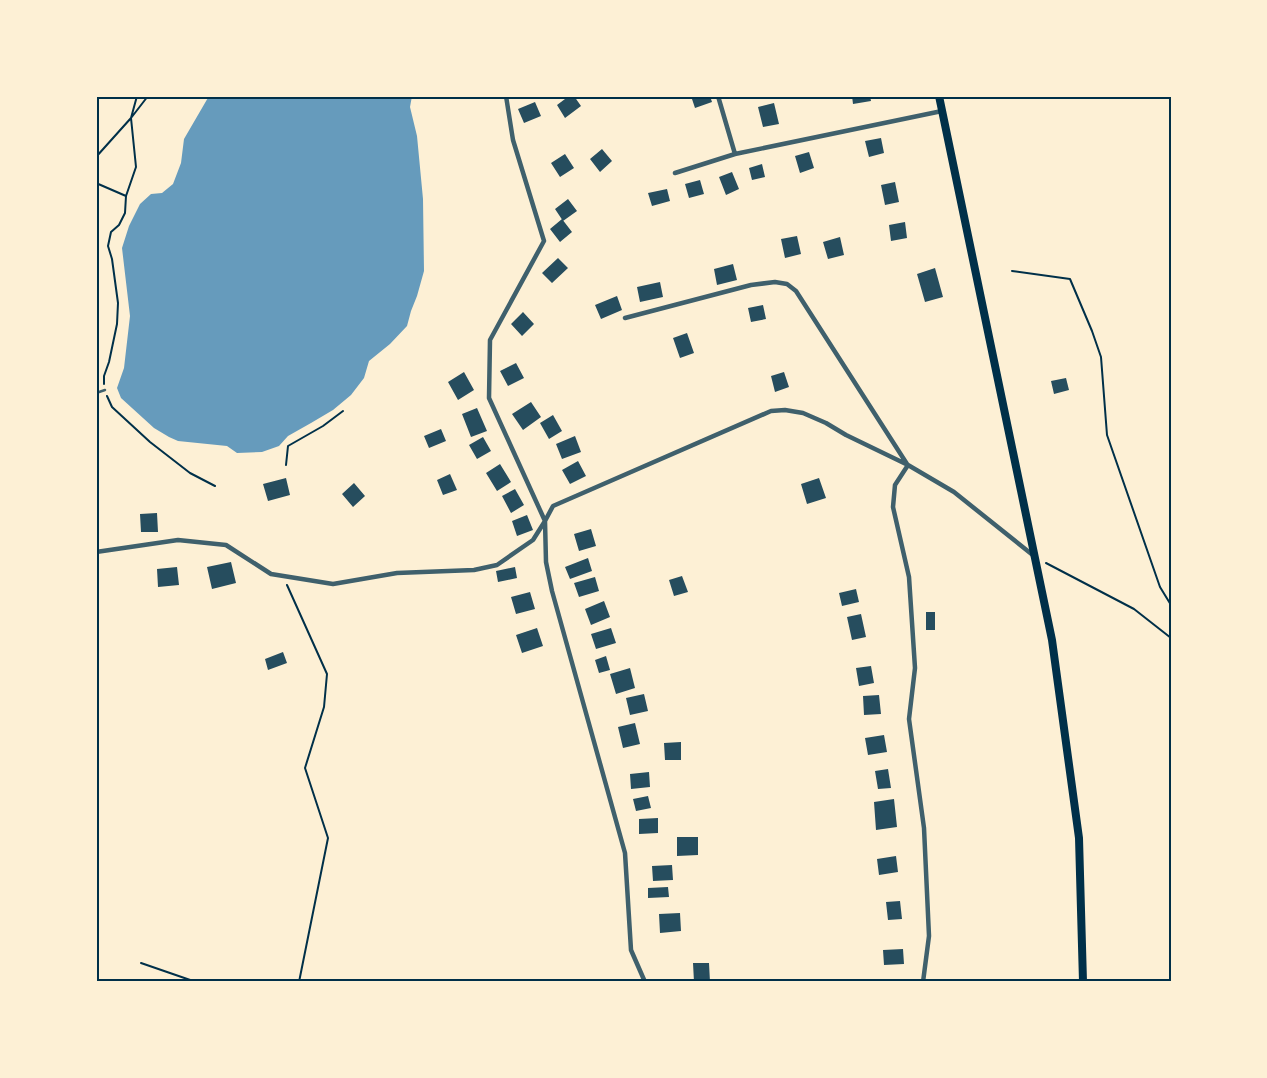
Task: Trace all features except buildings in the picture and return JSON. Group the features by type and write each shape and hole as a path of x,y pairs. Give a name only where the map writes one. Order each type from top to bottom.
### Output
{"main road":[{"path":"939,96 1052,640 1079,838 1083,982"}],"street":[{"path":"506,96 513,140 544,241 490,340 489,398 545,521 546,562 552,591 625,853 631,950 645,982"},
{"path":"718,96 735,154"},
{"path":"675,172 735,154 942,111"},
{"path":"625,318 751,285 775,282 787,284 796,291 908,465"},
{"path":"96,552 178,540 226,545 271,574 333,584 397,573 474,570 497,565 533,540 553,506 770,411 785,410 803,413 826,423 846,435 908,465 954,492 1035,557"},
{"path":"908,465 894,485 893,507 909,577 915,668 909,719 924,828 929,936 923,982"}],"lane":[{"path":"96,393 105,390"}],"path":[{"path":"137,96 132,118 136,168 126,196 125,213 119,225 111,232 108,246 112,259 118,304 117,324 104,376 105,390 112,407 150,442 190,473 215,486"},
{"path":"96,157 132,118 148,96"},
{"path":"96,183 126,196"},
{"path":"1012,271 1070,279 1101,357 1107,435 1160,587 1171,605"},
{"path":"286,465 288,446 323,426 343,411"},
{"path":"1035,557 1134,609 1171,638"},
{"path":"283,576 327,674 324,707 305,768 328,838 299,982"},
{"path":"141,963 196,982"}],"water":[{"path":"209,96 412,96 410,107 417,136 423,199 424,271 407,326 390,344 369,361 364,378 351,395 333,410 288,436 279,446 262,452 237,453 227,446 178,441 154,428 121,398 117,388 124,368 130,316 122,248 129,226 140,204 151,194 162,193 173,184 181,163 184,139"}]}
